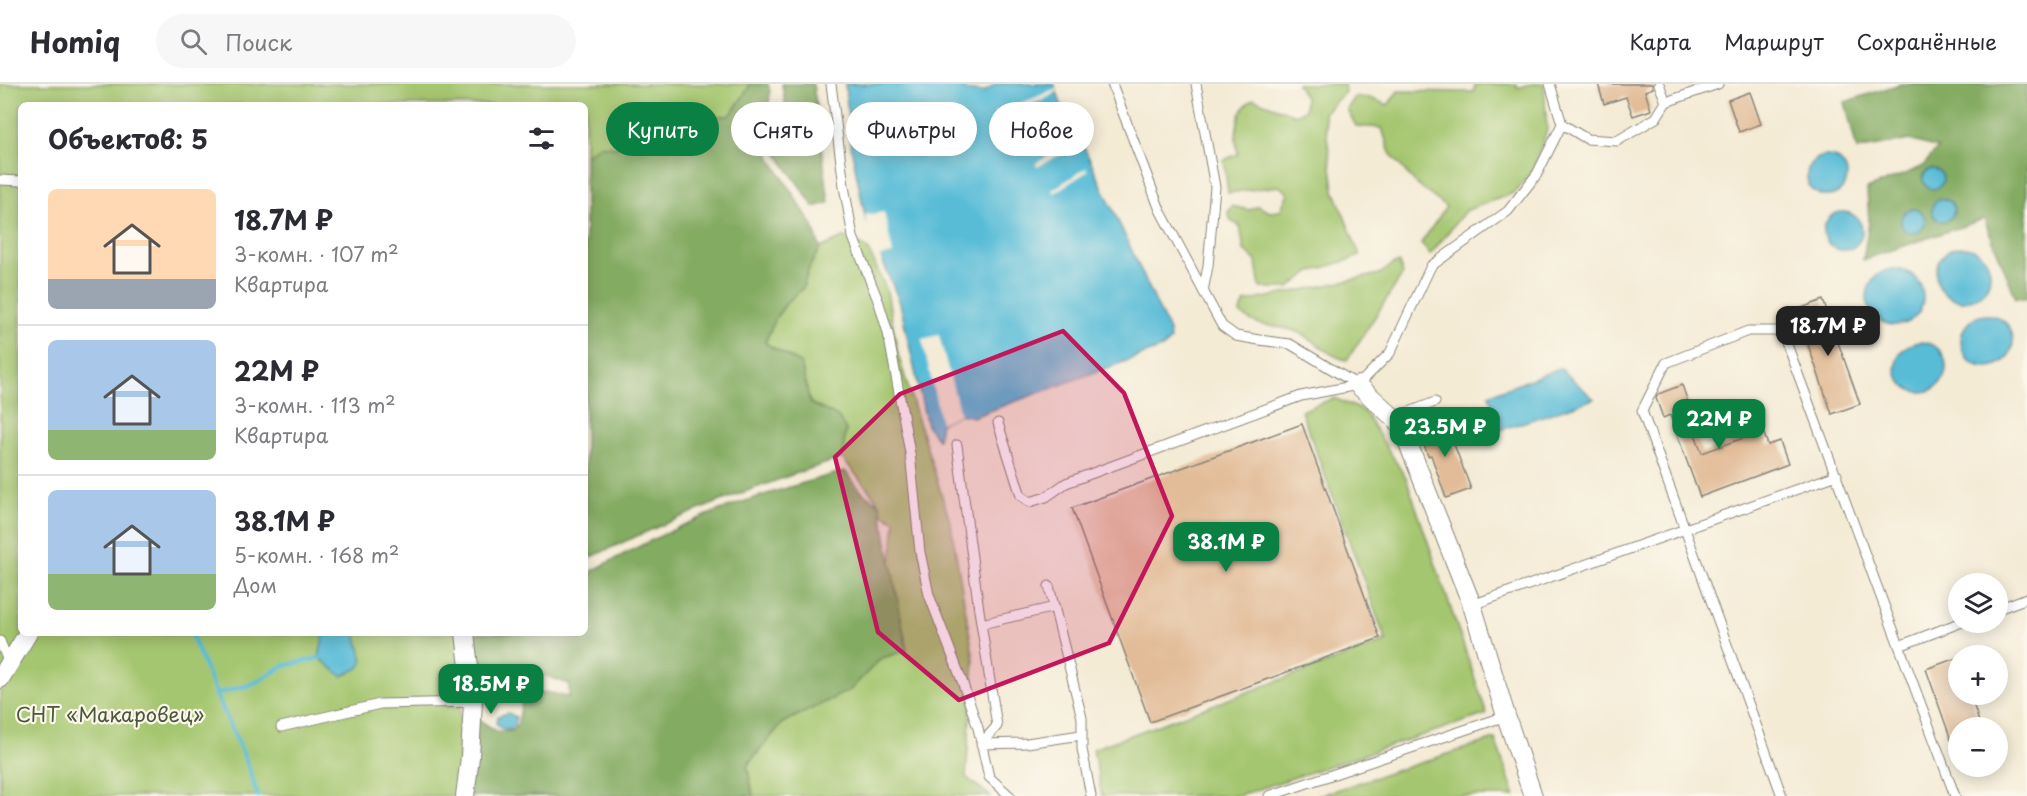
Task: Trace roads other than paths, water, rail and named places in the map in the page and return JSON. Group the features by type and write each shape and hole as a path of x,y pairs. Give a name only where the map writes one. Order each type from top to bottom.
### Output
{"street":[{"path":"1358,385 1402,428 1472,605 1533,796"},
{"path":"4,671 25,636"},
{"path":"465,636 473,702 471,757 465,796"}],"lane":[{"path":"831,84 853,237 879,303 890,344 910,453 920,552 929,595 962,681 989,777 1010,796"},
{"path":"1112,84 1160,210 1222,326 1236,336 1290,344 1358,385"},
{"path":"1196,84 1215,188 1208,266 1203,291"},
{"path":"1550,84 1562,124 1587,139 1617,141 1656,118 1666,102 1718,84"},
{"path":"1659,84 1666,102"},
{"path":"998,423 1021,496 1029,502 1046,497 1066,483 1301,396 1358,385 1390,353 1431,266 1508,211 1537,174 1562,124"},
{"path":"0,180 18,182"},
{"path":"1782,796 1641,411 1666,363 1748,332 1782,331 1955,796"},
{"path":"1394,418 1435,402"},
{"path":"957,445 997,726 981,744"},
{"path":"1472,605 1837,475"},
{"path":"1049,586 1082,718 1081,735 1091,796"},
{"path":"2008,605 2027,598"},
{"path":"981,624 1054,607"},
{"path":"1899,646 1948,627"},
{"path":"0,641 4,671"},
{"path":"281,727 380,704 473,702"},
{"path":"1269,796 1506,716"},
{"path":"981,744 1027,742 1081,735"}],"water":[{"path":"845,84 959,84 965,90 984,92 995,84 1054,84 1061,102 989,102 989,156 1088,156 1169,331 1170,340 1164,347 973,417 960,414 941,423 938,439 927,426 900,303 866,221 853,156 977,156 977,102 847,102"},
{"path":"1827,156 1841,162 1847,176 1841,190 1827,196 1813,190 1807,176 1813,162"},
{"path":"1933,169 1940,172 1943,179 1940,186 1933,189 1926,186 1923,179 1926,172"},
{"path":"1943,199 1951,202 1954,210 1951,218 1943,221 1935,218 1932,210 1935,202"},
{"path":"1913,209 1921,213 1925,221 1921,229 1913,233 1905,229 1901,221 1905,213"},
{"path":"1843,212 1857,217 1862,231 1857,245 1843,250 1829,245 1824,231 1829,217"},
{"path":"1963,247 1973,249 1982,255 1988,264 1990,274 1988,284 1982,293 1973,299 1963,301 1953,299 1944,293 1938,284 1936,274 1938,264 1944,255 1953,249"},
{"path":"1895,269 1910,274 1918,282 1923,297 1918,312 1910,320 1895,325 1880,320 1872,312 1867,297 1872,282 1880,274"},
{"path":"1987,315 2001,319 2009,327 2013,341 2009,355 2001,363 1987,367 1973,363 1965,355 1961,341 1965,327 1973,319"},
{"path":"1921,342 1939,349 1946,367 1939,385 1921,392 1903,385 1896,367 1903,349"},
{"path":"1560,368 1594,399 1500,430 1489,395"},
{"path":"323,636 357,636 363,660 359,668 342,676 319,658"},
{"path":"508,713 516,717 515,725 509,730 501,728 496,723 498,716"}],"waterway":[{"path":"192,636 216,694 253,684 283,666 319,658"},
{"path":"216,694 246,760 258,796"}],"park label":[{"name":"СНТ «Макаровец»","path":"110,715"}]}
